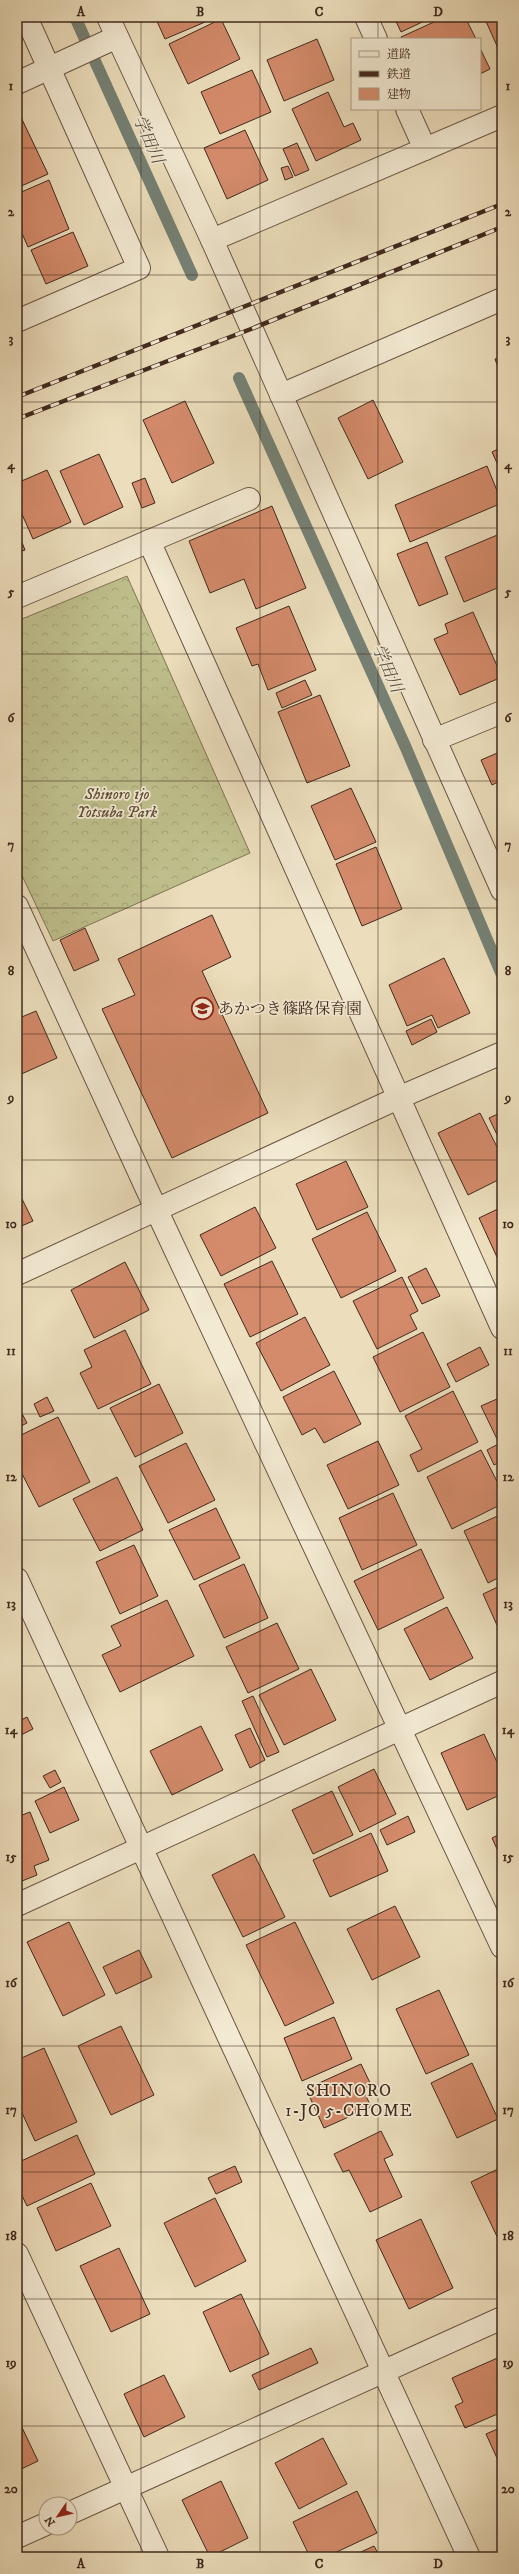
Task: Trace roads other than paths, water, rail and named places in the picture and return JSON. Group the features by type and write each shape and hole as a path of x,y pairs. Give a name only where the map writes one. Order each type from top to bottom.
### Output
{"street":[{"path":"17,321 140,268 26,17"},
{"path":"108,17 212,240 502,890"},
{"path":"366,17 376,38"},
{"path":"17,83 117,37"},
{"path":"407,110 425,149"},
{"path":"212,240 502,116"},
{"path":"281,395 502,299"},
{"path":"17,597 249,498"},
{"path":"149,541 502,1328"},
{"path":"434,740 502,712"},
{"path":"17,906 156,1209 502,1947"},
{"path":"17,1274 398,1098 502,1053"},
{"path":"17,1579 469,2557"},
{"path":"17,1904 502,1682"},
{"path":"17,2254 158,2557"},
{"path":"78,2509 502,2318"},
{"path":"17,2537 38,2528"}],"waterway":[{"name":"学田川","path":"75,17 192,275"},
{"name":"学田川","path":"239,378 406,748 502,975"}],"railway":[{"path":"17,397 502,204"},
{"path":"17,419 251,329 502,227"}],"place":[{"name":"あかつき篠路保育園","path":"203,1008"}],"district":[{"name":"SHINORO 1-JO 5-CHOME","path":"349,2100"}],"park label":[{"name":"Shinoro 1jo Yotsuba Park","path":"117,802"}]}
